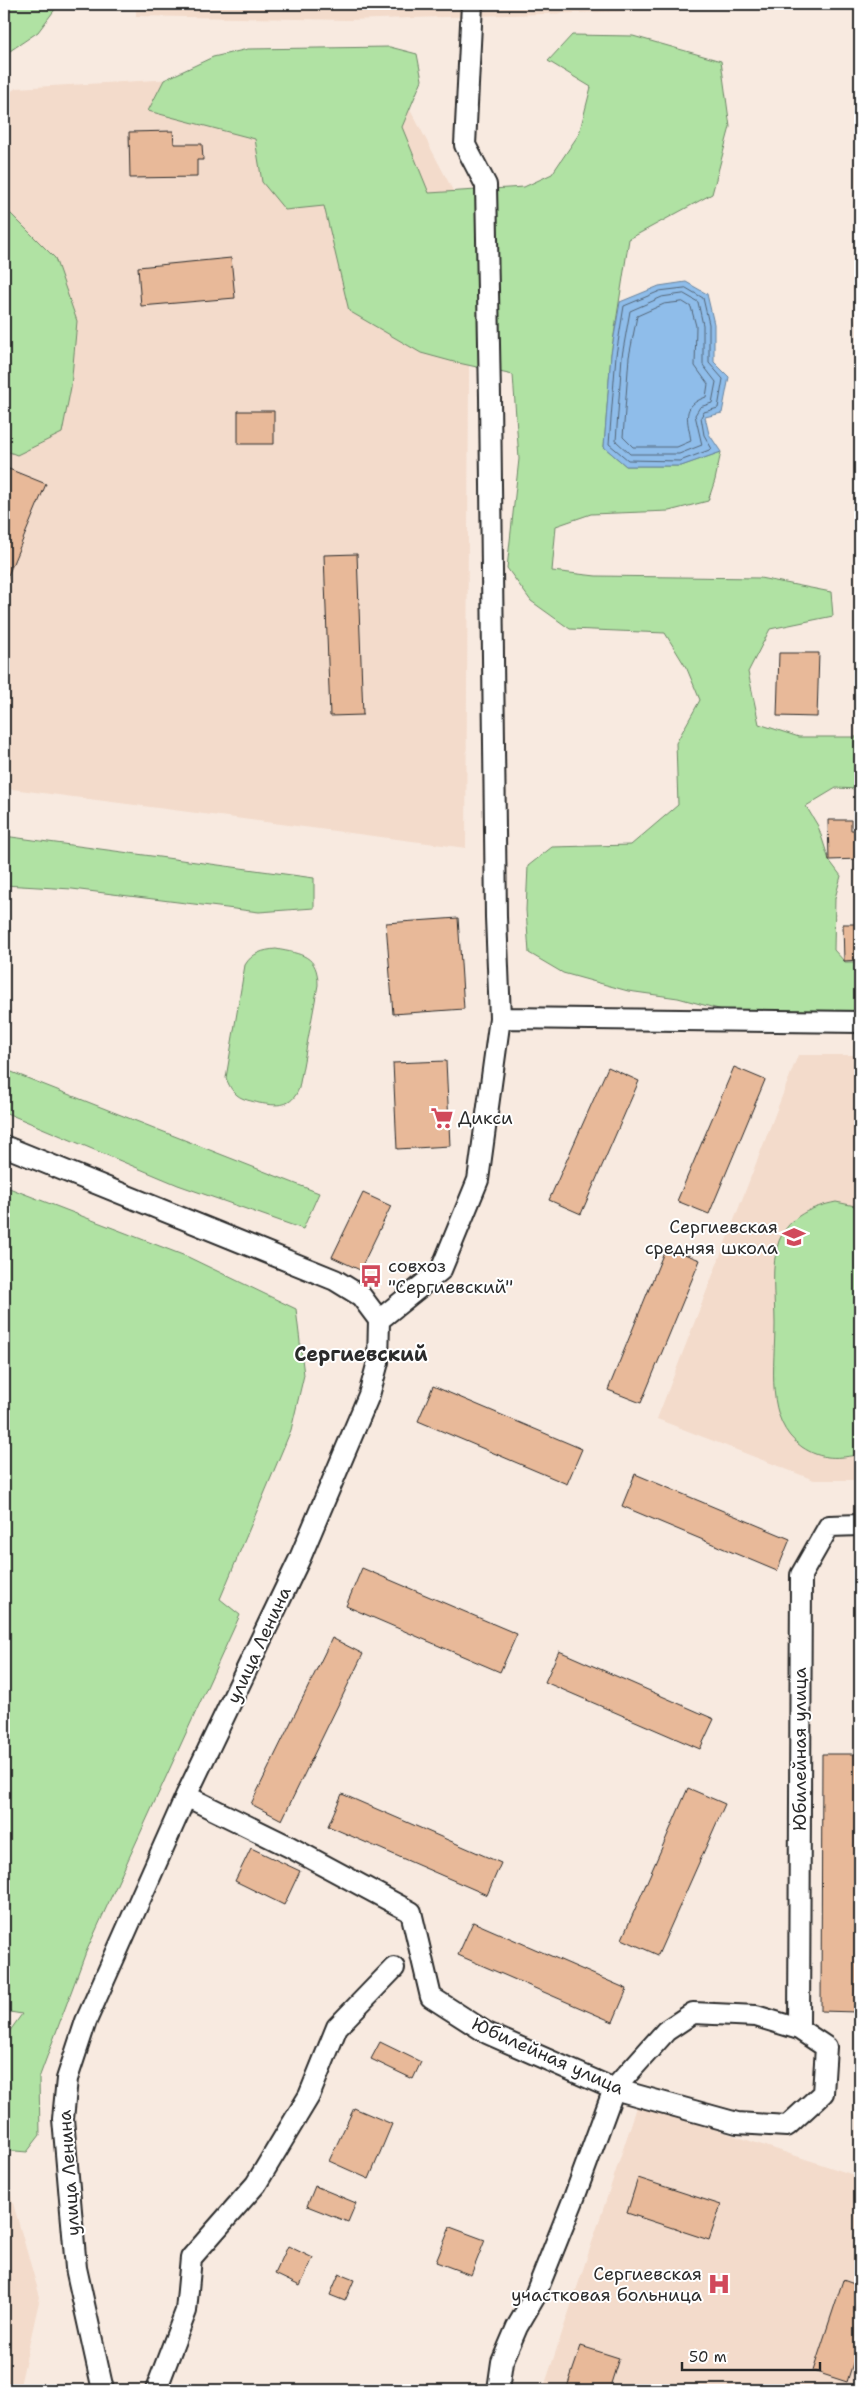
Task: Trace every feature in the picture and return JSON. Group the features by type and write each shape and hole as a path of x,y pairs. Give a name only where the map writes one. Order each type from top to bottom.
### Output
{"street":[{"path":"4,1146 335,1280 361,1296 379,1320 441,1270 478,1180 500,1018 496,918 486,185 466,145 472,4"},
{"path":"500,1018 860,1022"},
{"name":"улица Ленина","path":"103,2390 76,2268 62,2119 67,2079 86,2021 186,1796 300,1558 369,1396 378,1362 379,1320"},
{"name":"Юбилейная улица","path":"186,1796 288,1846 411,1912 431,1997 487,2033 614,2089 736,2123 787,2126 823,2093 826,2046 799,2029 801,1575 829,1526 860,1525"},
{"path":"156,2390 186,2310 191,2258 256,2184 309,2096 337,2027 394,1968"},
{"path":"498,2390 502,2362 517,2327 534,2298 574,2198 614,2089 666,2031 693,2013 756,2016 799,2029"}],"shaded area":[{"path":"136,4 860,4 347,20 136,16"},
{"path":"388,67 470,223 466,848 4,788 4,96 16,88"},
{"name":"Сергиевская средняя школа","path":"798,1055 860,1055 860,1480 814,1480 657,1419"},
{"name":"Сергиевская участковая больница","path":"638,2104 860,2177 860,2390 543,2390"},
{"path":"4,2172 40,2297 19,2390 4,2390"}],"green space":[{"path":"4,4 59,4 38,32 4,55"},
{"path":"572,35 633,36 721,61 730,127 712,194 629,239 611,354 604,447 626,466 681,466 721,452 708,501 669,511 591,514 556,526 552,571 596,576 760,578 831,592 833,616 770,629 748,672 759,724 799,737 860,737 860,789 836,788 806,806 818,826 829,860 841,876 835,898 834,950 845,962 860,962 860,1012 726,1011 678,998 628,991 563,973 529,953 526,910 528,866 552,847 631,845 678,805 676,743 700,700 687,669 665,633 570,629 531,601 507,568 519,459 513,375 421,353 349,311 324,206 285,210 262,182 255,139 148,111 164,80 213,57 248,49 390,47 417,54 422,80 402,127 429,193 524,187 552,174 579,134 591,87 548,61"},
{"path":"4,207 55,258 77,321 71,387 62,433 17,455 4,450"},
{"path":"4,836 314,878 314,908 259,912 72,889 4,885"},
{"path":"276,949 301,955 312,962 315,967 318,985 299,1088 296,1095 288,1102 272,1105 242,1098 233,1091 226,1078 245,965 258,953"},
{"path":"4,1069 319,1193 303,1229 178,1185 4,1112"},
{"path":"4,1186 188,1257 296,1309 304,1375 291,1430 220,1599 240,1615 86,1952 39,2078 40,2135 27,2152 4,2150 4,2039 22,2014 4,2011"},
{"path":"836,1202 860,1207 860,1454 845,1457 830,1457 816,1454 802,1447 790,1436 782,1423 774,1391 774,1271 776,1250 784,1232 796,1219 810,1210"}],"water":[{"path":"686,282 707,294 714,324 714,362 729,377 722,413 705,417 709,434 721,452 681,466 626,466 604,447 611,354 620,302 659,286"}],"building":[{"path":"173,131 174,144 202,144 203,160 197,160 197,177 130,178 129,132"},
{"path":"231,258 235,298 141,306 138,267"},
{"path":"238,411 274,411 274,444 238,444"},
{"path":"4,467 46,484 4,585"},
{"path":"357,554 363,715 330,716 324,555"},
{"path":"779,653 819,653 817,717 777,716"},
{"path":"828,820 851,820 851,830 860,830 860,859 829,860"},
{"path":"458,918 464,1009 393,1014 386,923"},
{"path":"843,924 860,924 860,960 844,961"},
{"path":"446,1061 450,1146 397,1149 393,1063"},
{"path":"608,1067 639,1081 581,1214 549,1200"},
{"path":"734,1067 765,1080 709,1214 677,1201"},
{"path":"363,1193 391,1206 360,1270 332,1257"},
{"path":"666,1247 700,1260 641,1403 608,1390"},
{"path":"433,1386 582,1449 567,1484 418,1421"},
{"path":"635,1474 790,1539 777,1571 622,1506"},
{"path":"362,1568 517,1634 500,1672 346,1606"},
{"path":"332,1638 363,1654 282,1820 251,1804"},
{"path":"559,1651 714,1719 700,1749 545,1682"},
{"path":"822,1754 858,1754 857,2012 821,2011"},
{"path":"688,1788 725,1804 658,1955 622,1939"},
{"path":"342,1794 501,1863 487,1895 328,1826"},
{"path":"251,1848 300,1871 284,1905 235,1881"},
{"path":"473,1922 627,1989 613,2022 458,1955"},
{"path":"380,2042 421,2062 413,2079 371,2059"},
{"path":"354,2108 392,2124 369,2179 329,2161"},
{"path":"638,2178 721,2205 709,2240 627,2213"},
{"path":"315,2186 356,2203 348,2222 307,2206"},
{"path":"450,2227 485,2240 471,2275 436,2262"},
{"path":"288,2246 313,2258 300,2286 275,2274"},
{"path":"339,2274 354,2280 345,2301 330,2295"},
{"path":"843,2280 860,2286 860,2341 847,2382 813,2371"},
{"path":"581,2346 619,2358 609,2390 566,2390"}],"place":[{"name":"Дикси","path":"442,1118"},
{"name":"Сергиевская средняя школа","path":"794,1237"},
{"name":"совхоз \"Сергиевский\"","path":"371,1276"},
{"name":"Сергиевская участковая больница","path":"719,2284"}],"district":[{"name":"Сергиевский","path":"361,1354"}]}
